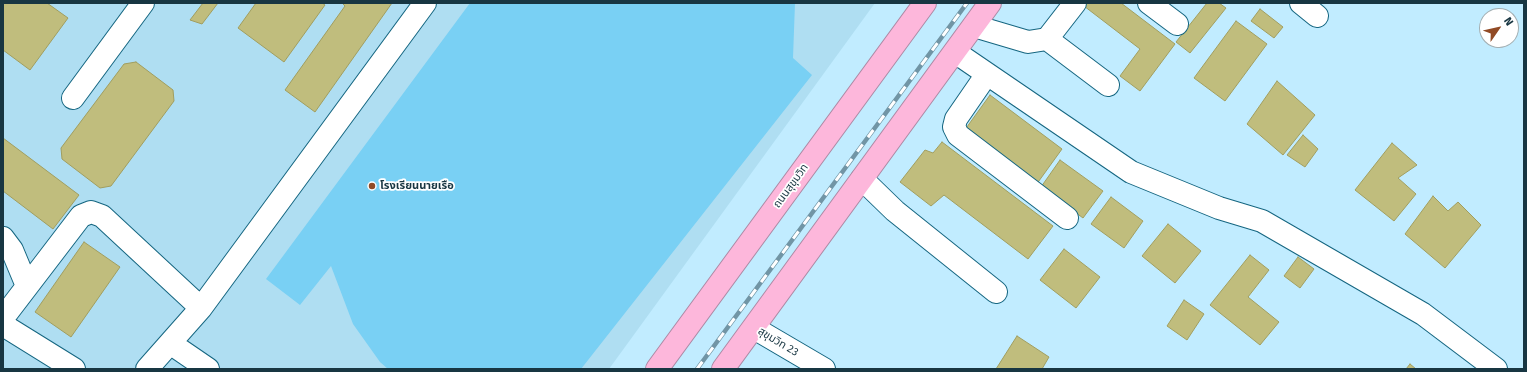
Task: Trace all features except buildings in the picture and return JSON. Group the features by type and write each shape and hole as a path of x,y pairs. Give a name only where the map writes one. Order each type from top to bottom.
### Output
{"highway":[{"name":"ถนนสุขุมวิท","path":"657,369 925,3"},
{"path":"723,369 990,3"}],"street":[{"path":"73,98 143,3"},
{"path":"147,369 201,308 425,3"},
{"path":"974,26 1028,42 1047,39 1075,3"},
{"path":"1149,3 1177,24"},
{"path":"1047,39 1108,85"},
{"path":"955,52 1130,172 1219,208 1262,221 1423,314 1496,369"},
{"path":"987,74 956,119 954,127 958,135 1067,218"},
{"path":"862,179 895,211 996,292"},
{"path":"3,318 81,216 91,212 102,216 201,308"},
{"path":"3,238 12,250 27,286"},
{"path":"3,325 74,369"},
{"name":"สุขุมวิท 23","path":"754,328 824,369"},
{"path":"170,343 208,369"}],"shaded area":[{"name":"โรงเรียนนายเรือ","path":"3,3 875,3 609,369 3,369"},
{"path":"470,3 795,3 793,58 812,75 581,369 388,369 380,362 353,324 331,266 300,305 266,279"}],"railway":[{"path":"697,369 967,3"}],"place":[{"name":"โรงเรียนนายเรือ","path":"372,186"}]}
